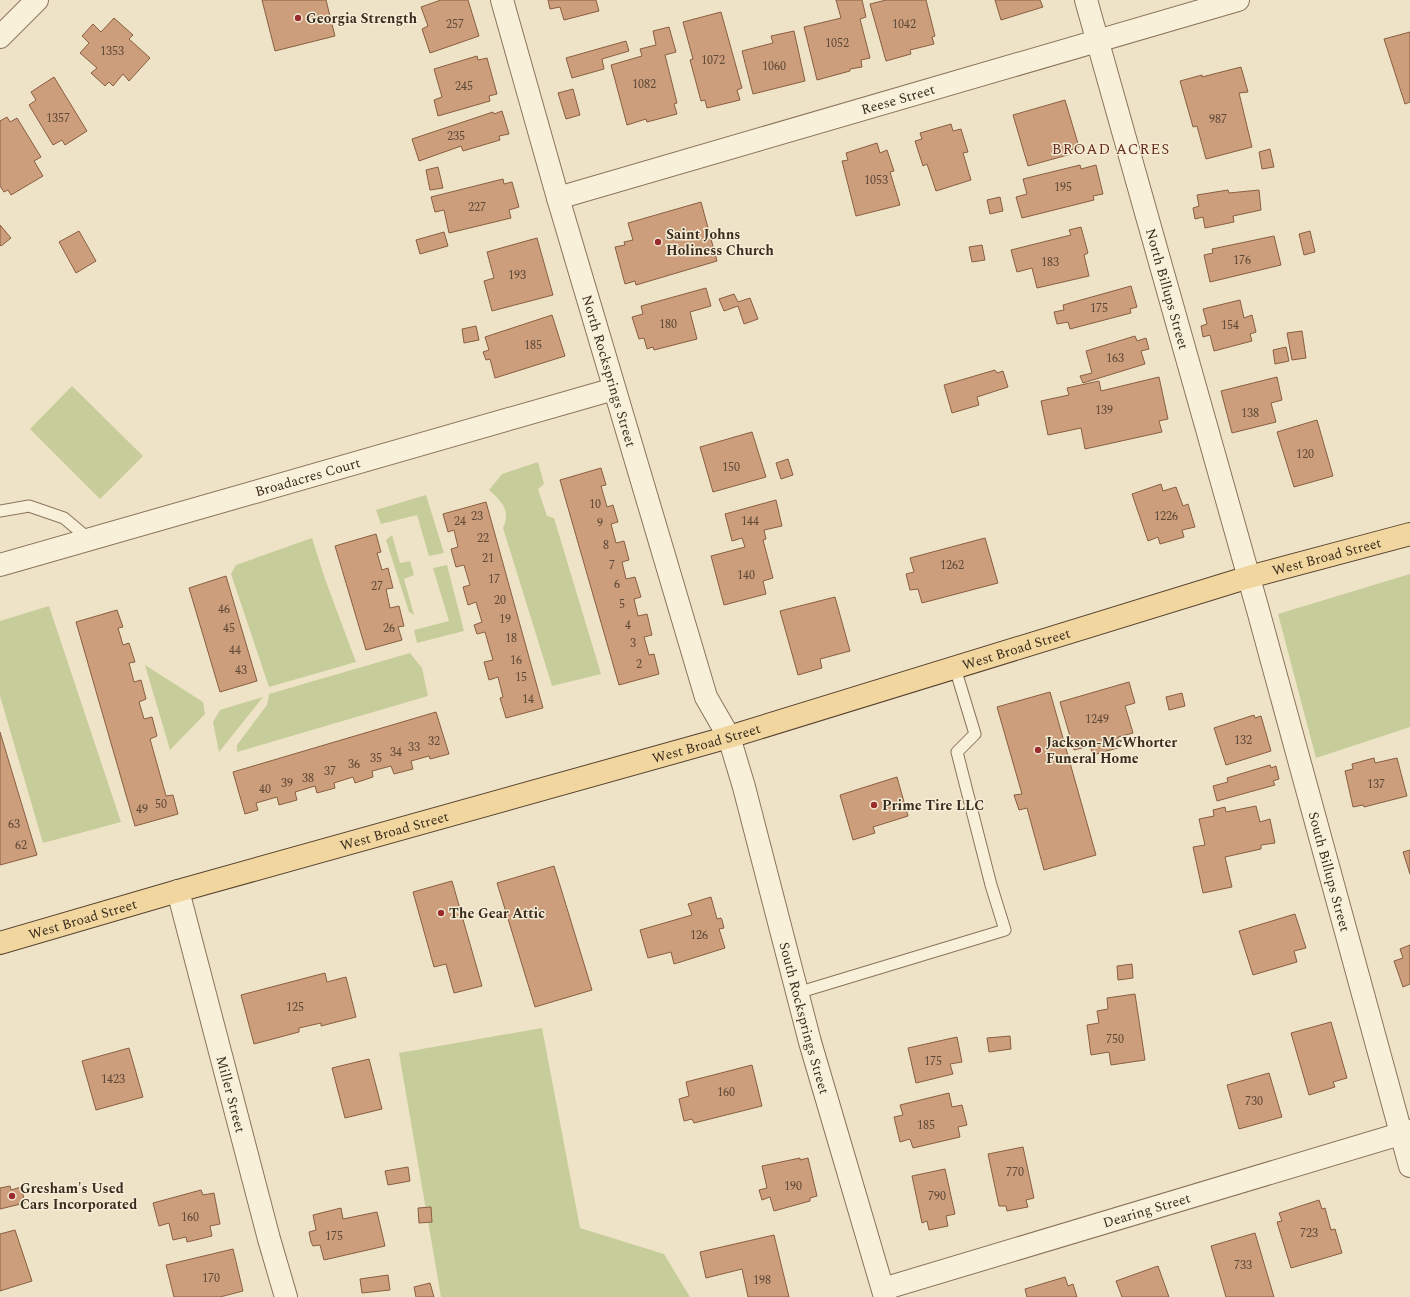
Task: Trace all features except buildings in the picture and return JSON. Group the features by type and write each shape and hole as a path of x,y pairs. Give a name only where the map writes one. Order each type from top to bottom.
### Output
{"main road":[{"name":"West Broad Street","path":"0,943 178,890 729,737 1249,578 1410,534"}],"street":[{"path":"0,37 37,0"},
{"name":"North Rocksprings Street","path":"502,0 558,198 706,697 729,737"},
{"name":"North Billups Street","path":"1086,0 1249,578"},
{"name":"Reese Street","path":"558,198 1238,0"},
{"name":"Broadacres Court","path":"0,566 614,389"},
{"name":"South Billups Street","path":"1249,578 1405,1133 1410,1166"},
{"name":"South Rocksprings Street","path":"729,737 744,787 810,1042 884,1293"},
{"name":"Miller Street","path":"178,890 269,1239 286,1297"},
{"name":"Dearing Street","path":"884,1293 1405,1133"}],"lane":[{"path":"0,511 29,506 64,518 90,540"},
{"path":"797,993 1005,930 991,885 957,752 974,734 955,668"}],"green space":[{"path":"72,386 143,456 100,499 30,429"},
{"path":"538,462 544,484 538,489 547,516 554,518 601,674 552,686 503,528 506,511 498,498 489,490 502,474"},
{"path":"426,495 444,553 429,556 417,515 381,524 376,510"},
{"path":"392,535 400,563 410,561 414,575 404,579 414,615 409,612 386,540"},
{"path":"312,538 325,579 356,662 269,687 231,574 236,565"},
{"path":"447,565 464,631 417,643 414,630 449,621 433,568"},
{"path":"1410,574 1410,727 1316,758 1278,614"},
{"path":"49,606 121,822 43,843 0,696 0,621"},
{"path":"410,653 422,668 428,696 237,752 237,745 267,705 269,694"},
{"path":"145,665 203,702 205,714 170,750"},
{"path":"263,697 219,752 213,722 220,710"},
{"path":"542,1028 580,1228 664,1254 690,1297 441,1297 399,1053"}],"place":[{"name":"Georgia Strength","path":"298,18"},
{"name":"Saint Johns Holiness Church","path":"658,242"},
{"name":"Jackson-McWhorter Funeral Home","path":"1038,750"},
{"name":"Prime Tire LLC","path":"874,805"},
{"name":"The Gear Attic","path":"441,913"},
{"name":"Gresham's Used Cars Incorporated","path":"12,1196"}],"district":[{"name":"BROAD ACRES","path":"1111,149"}]}
